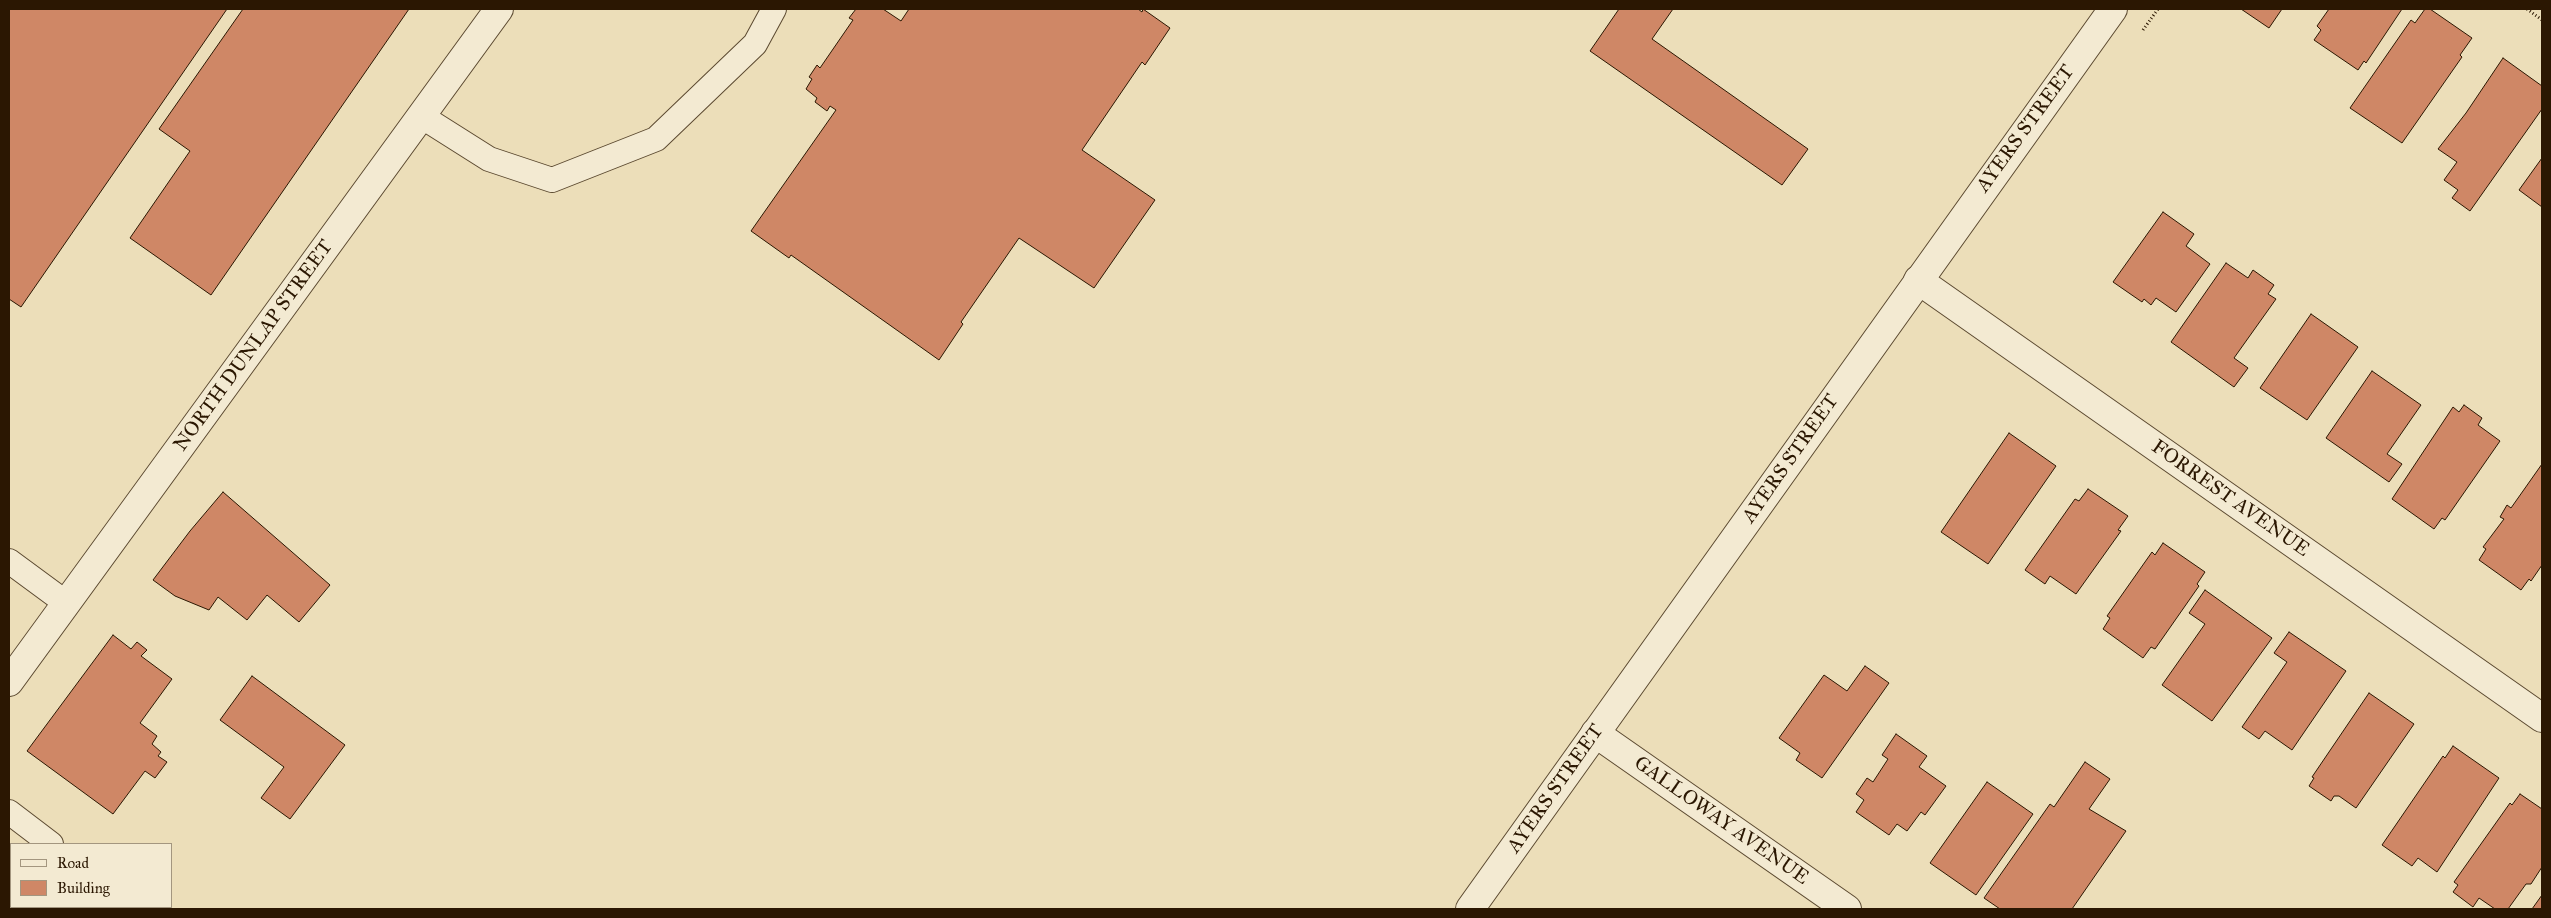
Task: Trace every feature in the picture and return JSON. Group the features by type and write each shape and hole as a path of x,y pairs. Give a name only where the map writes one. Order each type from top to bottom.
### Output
{"street":[{"name":"NORTH DUNLAP STREET","path":"9,682 499,9"},
{"name":"AYERS STREET","path":"1470,909 2113,9"},
{"name":"FORREST AVENUE","path":"1918,280 2542,718"},
{"name":"GALLOWAY AVENUE","path":"1596,733 1847,909"}],"lane":[{"path":"421,116 489,159 552,180 656,139 755,44 774,9"},
{"path":"9,561 66,603"},
{"path":"9,812 50,843"}],"path":[{"path":"2141,32 2158,9"},
{"path":"2527,9 2542,20"}],"building":[{"path":"9,9 227,9 21,307 9,299"},
{"path":"243,9 409,9 211,295 130,238 190,151 159,129"},
{"path":"856,9 883,9 901,21 909,9 1138,9 1142,12 1143,9 1170,28 1145,65 1142,62 1082,150 1155,200 1094,288 1019,238 961,322 963,324 939,360 791,255 789,258 751,231 836,110 830,106 827,111 815,102 817,98 806,89 812,79 809,77 817,65 820,68 853,20 849,18"},
{"path":"1619,9 1673,9 1652,39 1808,149 1782,185 1590,51"},
{"path":"2241,9 2282,9 2269,28"},
{"path":"2329,9 2402,9 2366,63 2364,61 2358,70 2314,40 2321,30 2317,26"},
{"path":"2425,9 2430,9 2472,38 2460,55 2462,57 2402,143 2350,108 2411,20 2415,23"},
{"path":"2503,58 2542,86 2542,109 2470,211 2452,198 2458,190 2444,180 2457,162 2438,149 2466,113"},
{"path":"2542,158 2542,207 2519,190"},
{"path":"2163,212 2194,234 2186,246 2210,264 2176,312 2156,298 2151,305 2144,299 2142,302 2113,282"},
{"path":"2226,263 2248,278 2253,270 2274,285 2268,294 2276,299 2234,358 2248,368 2234,387 2171,342"},
{"path":"2311,314 2358,347 2307,420 2260,388"},
{"path":"2372,371 2421,405 2387,454 2402,464 2389,482 2326,438"},
{"path":"2464,405 2482,418 2478,425 2500,441 2445,520 2442,518 2434,529 2392,499 2453,407 2459,412"},
{"path":"2009,433 2056,466 1988,564 1941,532"},
{"path":"2542,464 2542,565 2531,581 2529,579 2521,590 2479,560 2486,549 2483,547 2504,519 2500,517 2507,505 2511,508"},
{"path":"2088,489 2128,516 2118,530 2121,531 2076,594 2050,576 2045,584 2025,570 2075,499 2079,501"},
{"path":"223,492 330,585 299,622 267,595 247,620 218,597 209,610 175,596 153,580 190,531"},
{"path":"2163,543 2205,572 2197,584 2199,586 2155,649 2151,647 2143,658 2103,629 2110,618 2107,616 2152,552 2155,555"},
{"path":"2205,590 2272,638 2212,721 2162,685 2205,624 2189,613"},
{"path":"2289,632 2346,671 2292,750 2265,731 2259,739 2242,727 2287,662 2274,653"},
{"path":"113,635 131,649 137,642 147,650 141,656 172,679 140,723 157,736 152,744 161,752 158,756 167,762 155,778 145,771 113,814 27,751"},
{"path":"1865,666 1889,683 1822,778 1796,760 1800,753 1779,738 1824,675 1847,691"},
{"path":"252,676 345,745 290,819 261,798 284,767 220,720"},
{"path":"2369,693 2414,724 2356,808 2339,796 2334,796 2331,801 2309,786 2314,778 2312,777"},
{"path":"1896,734 1927,756 1919,767 1946,786 1925,815 1921,812 1907,831 1897,824 1889,835 1856,812 1864,800 1856,794 1867,778 1873,782 1888,759 1882,755"},
{"path":"2453,746 2499,778 2437,872 2418,858 2412,866 2382,845 2443,756 2445,758"},
{"path":"2085,762 2110,779 2089,809 2126,831 2072,909 2000,909 1984,898 2050,804 2054,807"},
{"path":"1987,782 2033,814 1976,895 1930,863"},
{"path":"2520,794 2542,809 2542,867 2531,884 2526,884 2508,909 2495,909 2479,898 2473,907 2453,892 2458,885 2454,882 2510,803 2512,805"},
{"path":"2542,895 2542,909 2532,909"}]}
